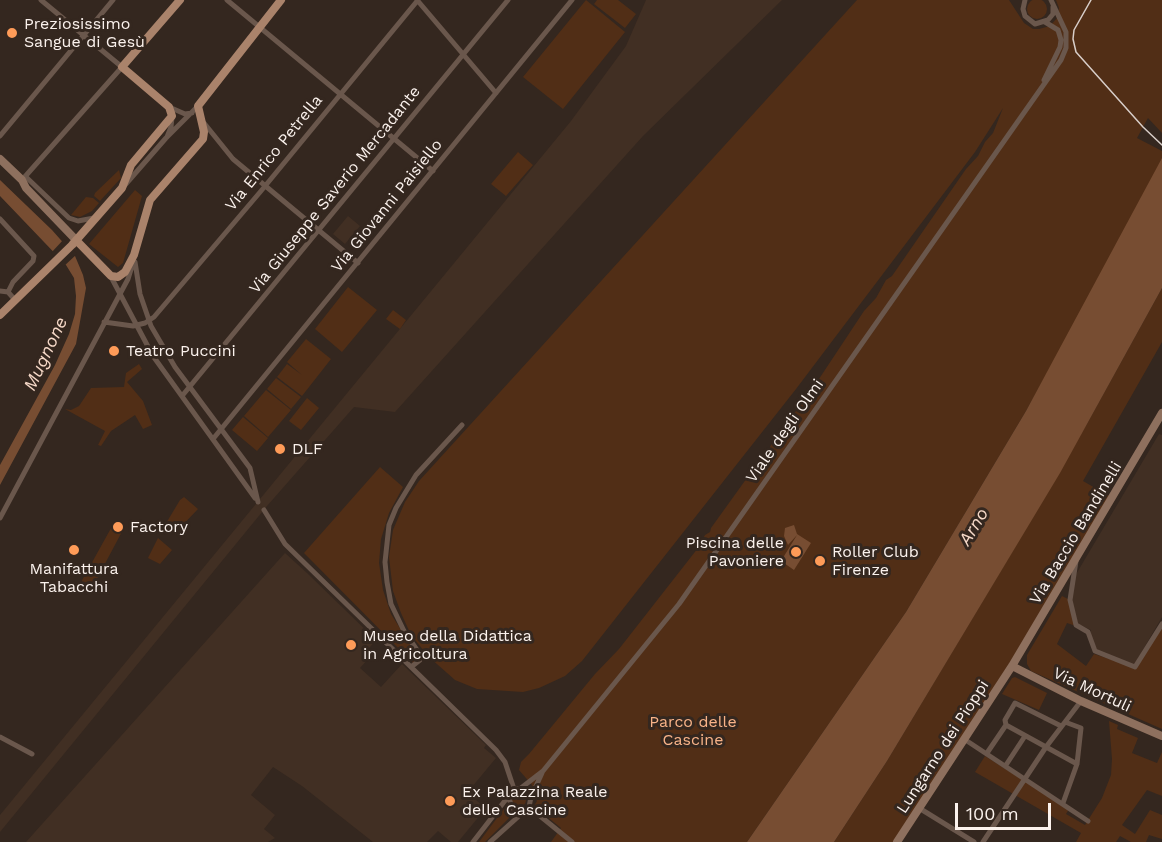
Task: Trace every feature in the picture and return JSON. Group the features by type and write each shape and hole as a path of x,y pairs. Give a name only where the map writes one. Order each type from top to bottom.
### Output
{"main road":[{"path":"1,315 74,243 122,188 131,165 172,116 169,107 122,67 180,0"},
{"path":"74,243 110,275 121,276 134,255 150,200 204,139 201,119 195,109 281,0"}],"street":[{"path":"24,178 122,67 41,0"},
{"path":"0,136 113,0"},
{"path":"227,0 433,171"},
{"path":"418,0 496,93"},
{"name":"Via Enrico Petrella","path":"149,321 265,186 418,0"},
{"name":"Via Giuseppe Saverio Mercadante","path":"182,396 508,0"},
{"path":"1018,0 1029,21 1038,24 1053,14 1052,3"},
{"path":"1023,9 1025,0"},
{"name":"Via Giovanni Paisiello","path":"213,440 569,1"},
{"name":"Viale degli Olmi","path":"521,788 543,771 679,604 1061,60 1066,48 1066,32 1052,3"},
{"name":"Viale degli Olmi","path":"1035,97 1061,43 1058,30 1044,22"},
{"path":"169,107 185,114 195,109"},
{"path":"122,188 195,109"},
{"path":"166,138 172,116"},
{"path":"201,119 232,159 358,263"},
{"path":"0,159 69,218 80,221 96,218"},
{"path":"24,178 26,188 74,243"},
{"path":"0,219 34,256 33,261 13,282 8,292"},
{"path":"110,275 135,326 153,356 258,502 252,471 190,387 164,349 149,321 137,279 134,255"},
{"path":"0,518 130,274 134,255"},
{"path":"0,291 8,292 16,301"},
{"path":"104,322 135,326 149,321"},
{"name":"Via Baccio Bandinelli","path":"1012,666 1159,425 1162,413"},
{"path":"411,667 420,660 421,655 399,622 391,604 385,562 389,525 396,508 417,475 462,425"},
{"path":"264,510 285,544 503,759 514,789 473,842"},
{"path":"1076,559 1070,600 1076,625 1088,632 1095,651 1135,667 1162,624"},
{"name":"Via Mortuli","path":"1012,666 1081,701 1162,736"},
{"name":"Lungarno dei Pioppi","path":"897,842 1012,666"},
{"path":"983,842 1046,747 1081,701"},
{"path":"987,753 1006,725 1005,720 1015,703 1063,724 1081,728 1077,764 1063,803"},
{"path":"1006,725 1077,764"},
{"path":"1006,765 1025,736"},
{"path":"0,737 32,754"},
{"path":"964,739 1027,778 1088,820"},
{"name":"Viale degli Olmi","path":"531,797 543,771"},
{"path":"490,842 529,807 531,797 528,792 521,788 514,789"},
{"path":"509,798 512,808 522,811"},
{"path":"529,807 572,842"},
{"path":"919,808 974,842"}],"shaded area":[{"path":"646,0 782,0 643,136 395,412 354,407 267,506 0,832 0,815 571,121 626,46"},
{"path":"348,216 360,226 345,244 333,234"},
{"path":"1159,434 1162,435 1162,617 1134,665 1097,651 1091,630 1078,624 1072,601 1075,576"},
{"path":"285,553 376,640 364,654 368,659 360,668 381,687 402,664 486,745 484,748 496,758 467,793 486,808 458,842 451,842 438,831 427,842 373,842 302,786 273,767 251,795 275,815 264,829 275,838 268,842 26,842"}],"green space":[{"path":"1033,-1 1041,-1 1047,5 1047,13 1041,19 1033,19 1027,13 1027,5"},
{"path":"586,0 625,32 563,109 523,77"},
{"path":"597,0 618,0 636,14 625,28 594,4"},
{"name":"Parco delle Cascine","path":"857,0 1009,0 1024,23 1033,29 1039,29 1050,26 1057,18 1059,8 1056,0 1162,0 1162,133 1148,118 1137,138 1162,151 1162,166 1026,411 906,612 747,842 551,842 561,828 534,806 537,801 531,792 532,785 519,770 521,762 619,649 698,548 705,535 710,532 785,423 798,409 800,402 813,388 864,311 876,298 886,280 892,276 966,169 978,156 993,133 1003,108 975,152 796,389 582,661 565,676 539,688 523,692 477,689 455,680 429,657 411,635 401,613 393,591 389,557 393,530 405,502 419,481"},
{"path":"518,152 533,165 506,196 491,184"},
{"path":"119,170 121,178 100,201 94,196 95,193"},
{"path":"135,190 142,196 123,263 118,267 89,244"},
{"path":"86,197 93,198 99,203 92,211 80,217 71,215"},
{"path":"348,287 377,310 342,352 315,329"},
{"path":"1162,288 1162,342 1083,481 1109,496 1009,664 893,842 834,842 887,761 1012,552 1088,422"},
{"path":"393,310 406,320 400,329 386,319"},
{"path":"306,339 331,359 302,396 277,377 287,364 302,375 287,362"},
{"path":"139,364 142,369 127,382 143,401 152,425 143,429 135,415 111,431 101,446 98,445 105,431 65,409 71,410 79,406 91,388 124,387 126,373"},
{"path":"276,378 301,397 291,409 267,389"},
{"path":"266,390 291,410 268,437 244,416"},
{"name":"DLF","path":"307,398 319,408 301,430 289,421"},
{"name":"DLF","path":"243,417 268,438 257,451 232,430"},
{"path":"380,467 403,487 389,513 381,539 379,563 383,590 391,614 418,657 413,663 304,553"},
{"path":"184,497 198,509 175,533 165,525"},
{"path":"115,521 125,526 91,590 80,584"},
{"path":"158,538 172,550 160,564 148,558"},
{"path":"1062,596 1070,600 1076,626 1067,623 1057,644 1086,666 1094,654 1135,667 1162,624 1162,729 1031,671 1027,664 1027,655"},
{"path":"1015,677 1047,693 1039,710 1002,694"},
{"path":"1109,721 1118,725 1117,729 1138,738 1132,753 1157,763 1162,752 1162,796 1147,790 1122,825 1135,834 1150,810 1162,815 1162,839 1149,835 1146,842 1131,842 1120,836 1116,842 1076,842 1081,833 975,772 985,756 1069,809 1066,814 1085,825 1102,798 1111,775"},
{"path":"519,793 524,795 526,800 524,805 519,807 514,805 512,800 514,795"},
{"path":"506,806 514,813 485,842 479,842"}],"water":[{"name":"Arno","path":"1162,158 1162,288 1060,473 887,761 834,842 747,842 906,612 1026,411"},
{"path":"0,180 52,230 75,256 86,288 76,344 0,485 0,465 55,365 69,334 75,314 76,296 74,278 66,265 0,196"},
{"name":"Piscina delle Pavoniere","path":"794,525 797,534 811,543 794,570 781,561 797,535 788,545 784,536 785,528"}],"pier":[{"path":"64,239 77,254 63,267 51,253"}],"tram line":[{"path":"1091,0 1074,30 1073,39 1076,52 1162,145"}],"place":[{"name":"Preziosissimo Sangue di Gesù","path":"12,33"},
{"name":"Teatro Puccini","path":"114,351"},
{"name":"DLF","path":"280,449"},
{"name":"Factory","path":"118,527"},
{"name":"Manifattura Tabacchi","path":"74,550"},
{"name":"Piscina delle Pavoniere","path":"796,552"},
{"name":"Roller Club Firenze","path":"820,561"},
{"name":"Museo della Didattica in Agricoltura","path":"351,645"},
{"name":"Ex Palazzina Reale delle Cascine","path":"450,801"}],"water label":[{"name":"Mugnone","path":"46,354"}]}
